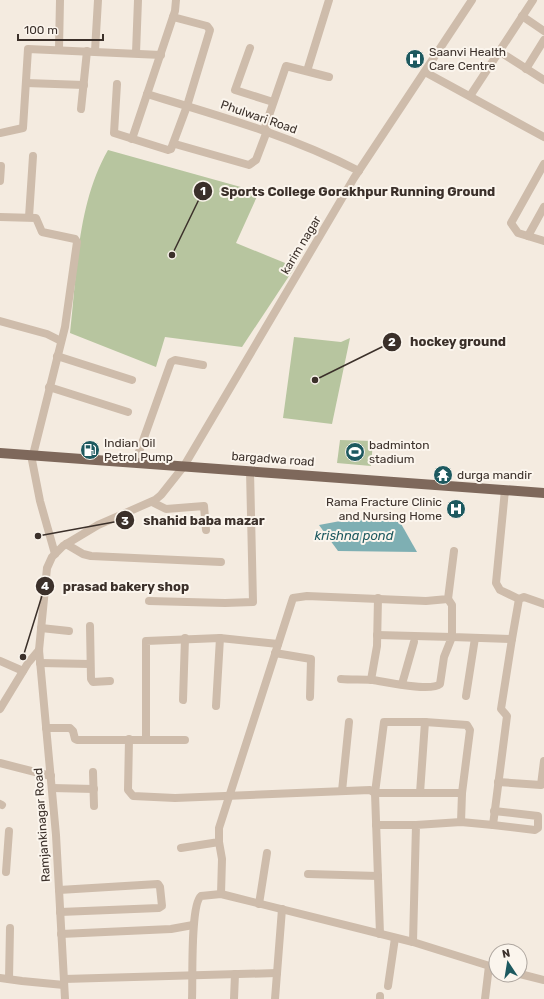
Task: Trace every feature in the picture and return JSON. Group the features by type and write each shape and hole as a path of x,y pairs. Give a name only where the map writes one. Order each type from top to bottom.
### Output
{"main road":[{"name":"bargadwa road","path":"0,453 544,493"}],"street":[{"path":"59,49 60,0"},
{"path":"81,109 98,0"},
{"path":"136,53 138,0"},
{"path":"132,139 161,55 173,17 176,0"},
{"path":"307,71 329,0"},
{"name":"karim nagar","path":"158,505 161,495 184,466 359,171 472,0"},
{"path":"470,96 533,0"},
{"path":"522,16 544,31"},
{"path":"117,84 114,133 168,150 171,149 175,144 210,28 173,17"},
{"path":"526,69 544,40"},
{"path":"250,48 235,90 273,102"},
{"path":"0,133 20,130 23,128 28,49 59,49 161,55"},
{"path":"500,52 544,80"},
{"path":"175,144 249,166 256,160 284,67 288,65 329,77"},
{"path":"425,72 544,137"},
{"path":"26,83 84,85"},
{"name":"Phulwari Road","path":"147,94 265,130 327,155 359,171"},
{"path":"29,217 33,156"},
{"path":"544,164 512,220 512,226 515,232 544,241"},
{"path":"0,180 1,166"},
{"path":"528,236 544,207"},
{"path":"0,217 38,218 39,229 42,232 75,239 77,242 66,322 32,455 40,501 55,554 72,547 120,514 158,505 204,506 206,530"},
{"path":"0,321 47,334 61,341"},
{"path":"57,356 132,380"},
{"path":"135,463 171,362 175,360 203,366"},
{"path":"49,388 128,412"},
{"path":"150,601 225,603 253,602 250,471"},
{"path":"504,490 496,583 500,590 519,599 524,597 544,604"},
{"path":"72,547 91,556 221,562"},
{"path":"341,679 371,680 424,687 439,686 442,681 444,658 452,637 452,605 448,599 454,551"},
{"name":"Ramjankinagar Road","path":"55,554 49,561 47,568 39,650 52,788 65,999"},
{"path":"220,894 222,859 219,842 219,828 292,601 297,597 426,600 448,599"},
{"path":"371,680 377,635 378,598"},
{"path":"493,825 507,716 501,709 519,599"},
{"path":"90,626 91,681 110,681"},
{"path":"41,628 69,631"},
{"path":"377,635 512,639"},
{"path":"146,740 146,641 185,638 220,638 278,644"},
{"path":"183,700 185,638"},
{"path":"216,706 220,638"},
{"path":"466,696 476,638"},
{"path":"402,684 414,642"},
{"path":"0,709 23,671 39,650"},
{"path":"275,653 311,659 310,697"},
{"path":"0,661 23,671"},
{"path":"40,663 90,664"},
{"path":"342,791 348,722"},
{"path":"380,934 375,793 384,722 425,722 469,726 470,730 460,822"},
{"path":"420,793 425,722"},
{"path":"46,728 70,728 73,731 74,738 77,740 185,740"},
{"path":"129,740 128,790 133,796 175,798 370,790 375,793 462,793"},
{"path":"498,782 541,785 544,761"},
{"path":"0,764 51,776"},
{"path":"93,772 94,806"},
{"path":"52,788 94,789"},
{"path":"376,825 416,825 460,822 535,830 538,828 538,816 494,811"},
{"path":"413,942 416,825"},
{"path":"6,872 4,855 9,830"},
{"path":"182,848 219,842"},
{"path":"259,904 266,853"},
{"path":"308,874 378,876"},
{"path":"59,890 158,884 160,887 162,906 159,908 60,912"},
{"path":"192,999 193,926 198,898 220,894 413,942 488,965"},
{"path":"275,999 282,909"},
{"path":"61,934 171,929 193,926"},
{"path":"9,979 10,928"},
{"path":"388,986 395,938"},
{"path":"0,978 64,982 193,974 277,973"},
{"path":"234,999 235,974"},
{"path":"528,976 544,980"},
{"path":"486,999 490,983"}],"green space":[{"path":"108,150 259,192 236,243 295,267 242,347 165,337 156,367 70,333 77,263 84,216 98,171"},
{"path":"294,337 341,342 350,338 332,424 283,418"},
{"name":"badminton stadium","path":"340,440 373,441 371,466 337,463"}],"water":[{"name":"krishna pond","path":"351,519 400,522 417,552 338,551 319,525"}],"place":[{"name":"Saanvi Health Care Centre","path":"415,59"},
{"name":"Sports College Gorakhpur Running Ground","path":"172,255"},
{"name":"hockey ground","path":"315,380"},
{"name":"Indian Oil Petrol Pump","path":"90,450"},
{"name":"badminton stadium","path":"355,452"},
{"name":"durga mandir","path":"443,475"},
{"name":"Rama Fracture Clinic and Nursing Home","path":"456,509"},
{"name":"shahid baba mazar","path":"38,536"},
{"name":"prasad bakery shop","path":"23,657"}]}
